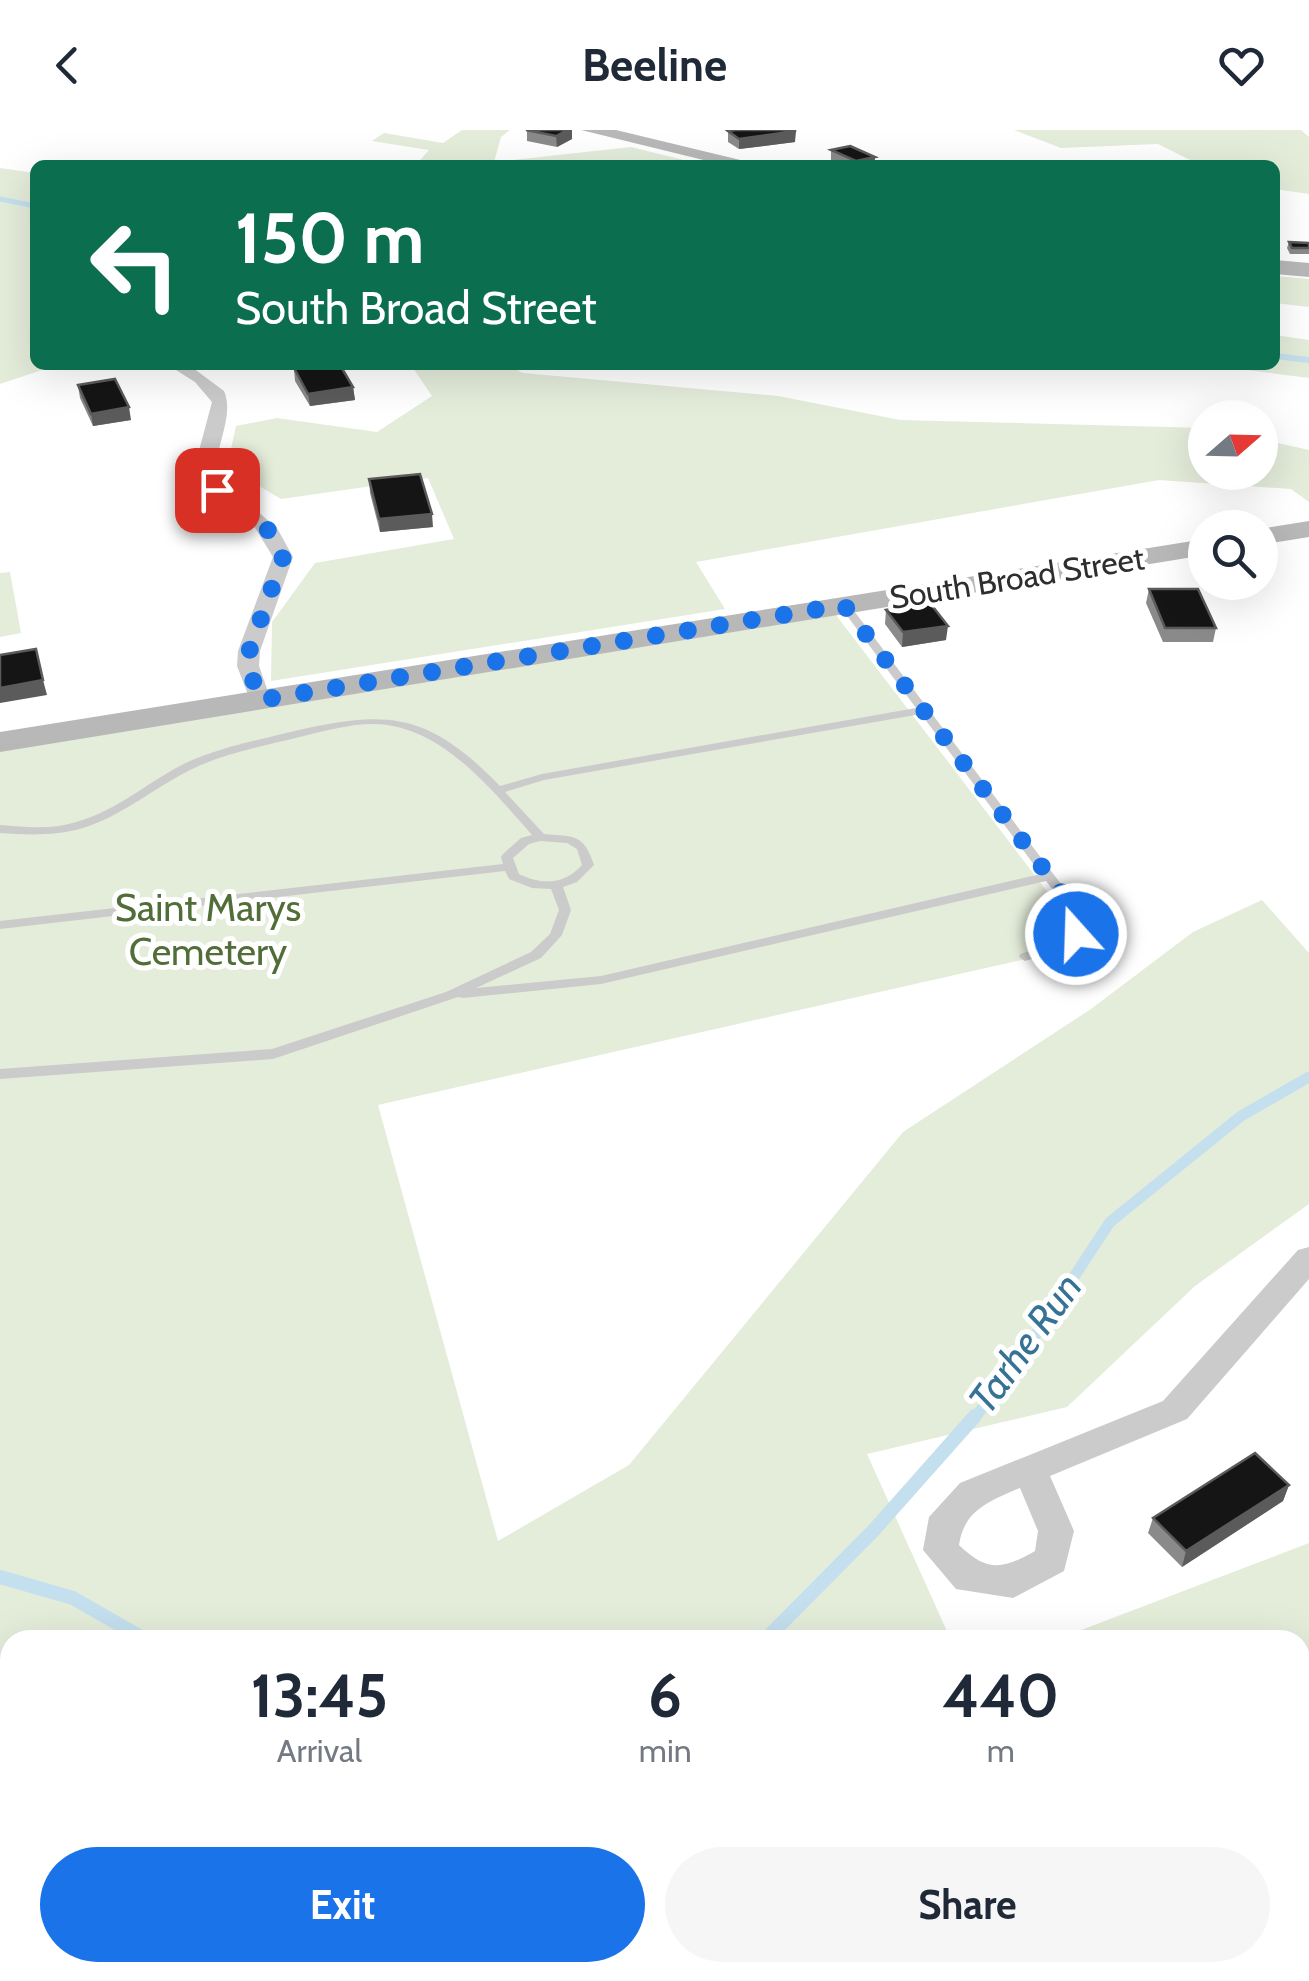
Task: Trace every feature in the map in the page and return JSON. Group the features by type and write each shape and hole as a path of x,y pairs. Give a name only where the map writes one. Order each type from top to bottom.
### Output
{"street":[{"path":"590,130 728,160"},
{"path":"1280,267 1309,270"},
{"path":"185,370 204,381 221,400 222,411 206,451 207,477 266,526 279,542 283,557 249,652 248,666 260,700"},
{"path":"1278,535 1309,529"},
{"name":"South Broad Street","path":"0,742 1188,550"},
{"path":"1029,1468 1175,1410 1309,1258"}],"lane":[{"path":"844,605 1080,917 1076,934 1060,946 1025,957"},
{"path":"498,790 542,777 923,710"},
{"path":"0,829 50,833 88,826 184,768 254,744 338,724 379,720 420,730 498,790 540,837"},
{"path":"0,925 507,867 524,882 556,885 582,874 588,856 570,840 540,837 514,848 507,867"},
{"path":"451,996 602,980 1050,876"},
{"path":"0,1074 272,1054 451,996 536,955 556,935 565,910 556,885"}],"green space":[{"path":"462,130 510,130 501,137 495,160 420,160 429,150 372,141 384,133 443,143"},
{"path":"1014,130 1301,130 1309,137 1309,194 1280,190 1280,160 1190,160 1158,144 1061,148"},
{"path":"631,147 684,160 512,160"},
{"path":"0,168 30,172 30,370 42,370 0,384"},
{"path":"1280,276 1309,279 1309,307 1280,304"},
{"path":"1280,336 1309,340 1309,378 1248,370 1280,370"},
{"path":"414,370 517,370 778,396 900,420 1188,428 1188,482 1159,480 696,562 725,609 271,681 272,622 315,563 454,539 428,478 281,499 227,467 236,426 277,418 377,432 432,396"},
{"path":"1278,443 1309,450 1309,502 1291,489 1278,488"},
{"path":"10,572 21,633 0,637 0,573"},
{"name":"Saint Marys Cemetery","path":"836,615 1088,945 378,1105 498,1541 629,1465 903,1132 1091,1009 1193,932 1262,900 1309,953 1309,1204 1195,1286 1067,1407 867,1454 946,1630 0,1630 0,751"},
{"path":"1309,1543 1309,1630 1081,1630"}],"building":[{"path":"526,130 568,130 556,136"},
{"path":"728,131 796,131 739,139"},
{"path":"850,146 875,157 854,160 831,150"},
{"path":"1289,242 1309,243 1309,248 1292,248"},
{"path":"295,370 343,370 353,387 308,394"},
{"path":"115,379 129,407 91,414 78,385"},
{"path":"420,474 432,514 379,519 369,479"},
{"path":"1149,589 1188,589 1188,600 1203,600 1216,628 1165,628"},
{"path":"930,603 948,626 903,632 886,610"},
{"path":"36,649 43,680 0,688 0,655"},
{"path":"1255,1453 1289,1485 1186,1551 1153,1518"}],"waterway":[{"name":"Tarhe Run","path":"0,199 30,205"},
{"name":"Tarhe Run","path":"1280,357 1309,360"},
{"name":"Tarhe Run","path":"973,1419 1002,1386 1110,1222 1241,1116 1309,1077"},
{"name":"Tarhe Run","path":"775,1630 873,1531 975,1416"},
{"name":"Tarhe Run","path":"0,1577 73,1598 129,1630"}],"route":[{"path":"217,490 266,526 279,542 283,557 249,652 248,666 260,700 844,605 1080,917 1076,934"}]}
